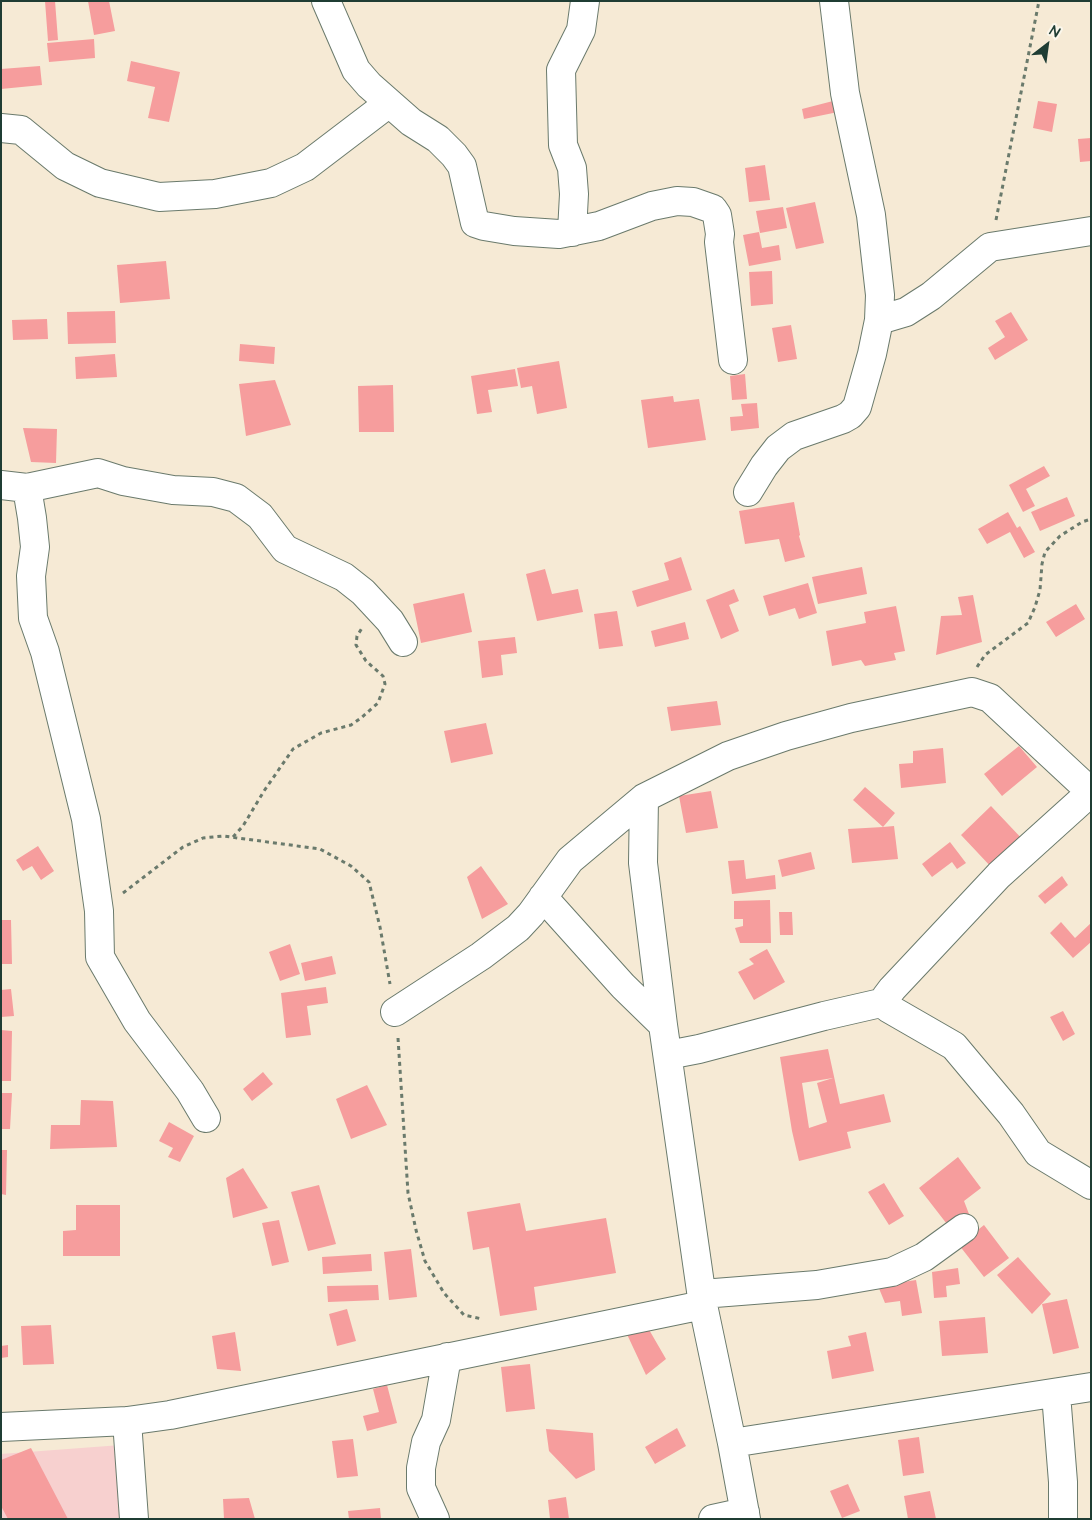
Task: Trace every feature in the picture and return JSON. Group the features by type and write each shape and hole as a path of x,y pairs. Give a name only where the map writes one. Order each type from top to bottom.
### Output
{"street":[{"path":"326,1 356,70 368,85 411,122 438,139 462,166 475,224 514,231 558,234 599,226 652,206 677,201 693,202 713,209 717,215 720,234 719,242 733,360"},
{"path":"572,232 574,194 572,168 563,145 561,70 581,30 585,1"},
{"path":"748,492 778,448 794,436 843,419 850,415 857,407 872,354 879,320 880,295 870,215 846,93 834,1"},
{"path":"1,128 21,130 65,166 100,183 159,196 214,194 271,183 306,167 389,103"},
{"path":"879,320 906,312 931,296 990,247 1091,231"},
{"path":"206,1118 190,1091 137,1021 100,957 99,912 86,819 45,652 33,618 31,576 35,548 32,518 10,482 98,473 123,481 173,490 213,492 236,498 260,516 284,549 344,577 363,592 390,621 403,642"},
{"path":"395,1012 482,956 518,928 531,914 570,860 644,798 728,756 786,736 851,718 972,692 990,698 1091,792 1000,875 892,989 885,1002 888,1008 954,1046 1011,1114 1038,1153 1091,1185"},
{"path":"644,798 643,864 663,1025 702,1300 745,1515 713,1519"},
{"path":"543,897 623,986 663,1025"},
{"path":"668,1055 699,1049 885,1002"},
{"path":"1,1427 127,1422 170,1415 447,1358 702,1300 817,1285 892,1272 924,1257 964,1228"},
{"path":"435,1519 420,1488 421,1468 426,1442 436,1420 447,1358"},
{"path":"732,1443 1056,1394 1091,1387"},
{"path":"1056,1394 1063,1482 1063,1519"},
{"path":"127,1422 134,1519"}],"path":[{"path":"990,247 1039,1"},
{"path":"972,692 977,666 985,655 1028,623 1036,607 1045,552 1060,536 1082,522 1091,519"},
{"path":"232,837 243,826 293,749 321,732 351,725 378,703 385,684 383,676 366,661 356,645 357,636 376,606"},
{"path":"99,912 184,847 203,838 223,836 320,849 351,866 368,882 380,927 395,1012 408,1193 416,1230 426,1261 444,1293 464,1315 482,1320"}],"shaded area":[{"path":"121,1445 121,1519 1,1519 1,1454"}],"building":[{"path":"45,1 55,1 58,40 48,41"},
{"path":"88,1 109,1 115,31 94,35"},
{"path":"94,39 95,58 49,62 47,43"},
{"path":"131,61 180,72 169,122 148,118 155,87 127,81"},
{"path":"40,66 42,85 1,89 1,69"},
{"path":"833,101 838,112 804,119 802,109"},
{"path":"1038,101 1057,104 1052,132 1033,128"},
{"path":"1091,138 1091,161 1080,162 1078,139"},
{"path":"765,165 770,200 749,202 745,168"},
{"path":"815,202 824,243 796,249 786,208"},
{"path":"783,207 787,228 760,233 756,211"},
{"path":"759,232 762,248 779,245 781,260 749,266 743,235"},
{"path":"166,261 170,299 120,303 117,265"},
{"path":"772,271 773,304 751,306 749,272"},
{"path":"115,311 116,343 68,344 67,312"},
{"path":"1011,312 1028,340 995,360 988,348 1005,337 995,321"},
{"path":"47,319 48,339 13,340 12,320"},
{"path":"791,325 797,359 778,362 772,328"},
{"path":"240,344 275,347 274,364 239,361"},
{"path":"115,354 117,377 76,379 75,357"},
{"path":"559,361 567,408 537,414 532,386 521,388 517,368"},
{"path":"515,369 518,386 488,390 492,412 477,414 471,376"},
{"path":"745,374 747,399 732,400 730,376"},
{"path":"275,380 291,425 246,436 239,384"},
{"path":"393,385 394,432 359,432 358,386"},
{"path":"673,396 674,402 699,399 706,440 648,448 641,400"},
{"path":"757,403 759,428 731,431 730,417 743,416 741,404"},
{"path":"23,428 57,429 56,463 31,462"},
{"path":"1044,466 1050,476 1026,489 1035,506 1023,512 1009,485"},
{"path":"1067,497 1075,516 1040,531 1031,512"},
{"path":"794,502 799,536 805,557 785,562 779,539 745,544 739,511"},
{"path":"1008,512 1017,528 1020,526 1035,552 1024,558 1010,532 987,544 978,529"},
{"path":"681,557 692,590 637,607 632,591 669,580 664,563"},
{"path":"862,567 867,594 818,604 812,577"},
{"path":"545,569 552,594 578,589 583,612 537,621 526,574"},
{"path":"808,583 817,613 799,619 795,608 769,616 763,596"},
{"path":"734,589 739,601 729,605 739,631 721,639 706,600"},
{"path":"464,593 472,632 421,643 413,604"},
{"path":"973,595 982,642 936,655 941,616 962,615 958,597"},
{"path":"1076,604 1085,619 1056,637 1046,622"},
{"path":"896,606 905,651 894,653 896,660 865,666 861,660 832,666 826,631 866,623 864,612"},
{"path":"617,611 623,646 599,649 594,614"},
{"path":"685,622 689,639 655,647 651,631"},
{"path":"515,637 517,653 501,655 503,675 482,678 478,641"},
{"path":"717,701 721,725 671,731 667,707"},
{"path":"486,723 493,754 451,763 444,731"},
{"path":"1019,746 1037,767 1002,796 984,774"},
{"path":"943,748 946,783 901,788 899,764 913,763 913,751"},
{"path":"865,787 895,813 883,827 853,800"},
{"path":"711,791 718,828 686,833 679,796"},
{"path":"991,806 1025,842 994,870 961,835"},
{"path":"894,826 898,859 852,863 848,829"},
{"path":"950,842 966,863 957,869 952,862 932,877 922,864"},
{"path":"38,846 54,871 41,880 32,866 23,871 16,860"},
{"path":"811,852 815,869 782,877 778,860"},
{"path":"744,860 746,879 775,875 776,889 732,894 728,861"},
{"path":"481,866 508,904 482,919 467,877"},
{"path":"1062,876 1068,885 1045,904 1038,896"},
{"path":"770,900 771,943 740,943 735,928 743,926 743,919 734,919 734,901"},
{"path":"779,912 792,912 793,935 780,935"},
{"path":"1,920 11,920 12,964 1,964"},
{"path":"1061,922 1075,938 1091,923 1091,942 1073,958 1050,933"},
{"path":"290,944 300,974 280,981 269,952"},
{"path":"767,949 785,982 754,1000 738,972 754,964 749,959"},
{"path":"332,956 336,974 305,981 301,963"},
{"path":"326,987 328,1003 307,1006 311,1035 286,1038 281,993"},
{"path":"11,989 14,1016 1,1017 1,990"},
{"path":"1063,1011 1075,1034 1063,1041 1050,1017"},
{"path":"1,1030 12,1031 11,1081 1,1081"},
{"path":"828,1049 840,1104 884,1094 891,1122 847,1132 851,1148 799,1161 780,1057","holes":["833,1078 817,1083 827,1122 809,1128 802,1083"]},
{"path":"263,1072 273,1084 252,1101 243,1089"},
{"path":"367,1085 387,1125 351,1139 336,1099"},
{"path":"1,1093 12,1093 10,1129 1,1129"},
{"path":"81,1100 113,1101 117,1147 50,1149 51,1125 80,1125"},
{"path":"169,1122 194,1136 180,1162 168,1157 173,1148 159,1141"},
{"path":"1,1150 7,1150 6,1195 1,1194"},
{"path":"958,1157 981,1188 964,1201 969,1214 950,1228 919,1188"},
{"path":"243,1168 268,1208 233,1218 226,1178"},
{"path":"884,1183 904,1216 889,1225 868,1192"},
{"path":"319,1185 336,1244 308,1251 291,1192"},
{"path":"520,1203 526,1231 606,1218 616,1273 534,1287 537,1310 500,1316 489,1247 473,1250 467,1212"},
{"path":"76,1205 120,1205 120,1256 63,1256 63,1231 76,1230"},
{"path":"279,1220 289,1262 272,1266 262,1223"},
{"path":"984,1225 1009,1258 984,1277 959,1245"},
{"path":"411,1249 417,1297 389,1300 384,1252"},
{"path":"371,1254 372,1271 323,1274 322,1257"},
{"path":"1018,1257 1051,1294 1032,1314 997,1275"},
{"path":"958,1268 960,1284 946,1286 947,1297 934,1298 932,1272"},
{"path":"916,1280 922,1313 902,1316 900,1301 885,1303 878,1286"},
{"path":"378,1285 379,1300 328,1302 327,1286"},
{"path":"1067,1299 1079,1348 1053,1354 1042,1304"},
{"path":"347,1309 356,1341 337,1346 329,1314"},
{"path":"985,1317 988,1353 942,1356 939,1321"},
{"path":"644,1321 666,1359 646,1375 625,1330"},
{"path":"51,1325 54,1364 23,1365 21,1326"},
{"path":"235,1332 241,1371 217,1369 212,1336"},
{"path":"866,1332 874,1371 832,1379 827,1351 851,1346 848,1336"},
{"path":"8,1345 8,1357 1,1358 1,1346"},
{"path":"530,1364 535,1409 506,1412 501,1367"},
{"path":"387,1385 397,1423 367,1431 363,1416 379,1412 373,1389"},
{"path":"677,1428 686,1446 655,1464 645,1447"},
{"path":"546,1429 593,1433 595,1470 576,1479 549,1451"},
{"path":"919,1437 924,1473 903,1476 898,1440"},
{"path":"353,1439 358,1476 337,1478 332,1441"},
{"path":"31,1448 68,1519 8,1519 1,1506 1,1460"},
{"path":"848,1484 860,1511 842,1518 830,1491"},
{"path":"930,1491 936,1519 908,1519 904,1496"},
{"path":"566,1497 569,1519 550,1519 548,1500"},
{"path":"249,1498 255,1519 224,1519 223,1499"},
{"path":"380,1508 381,1519 349,1519 348,1511"}]}
